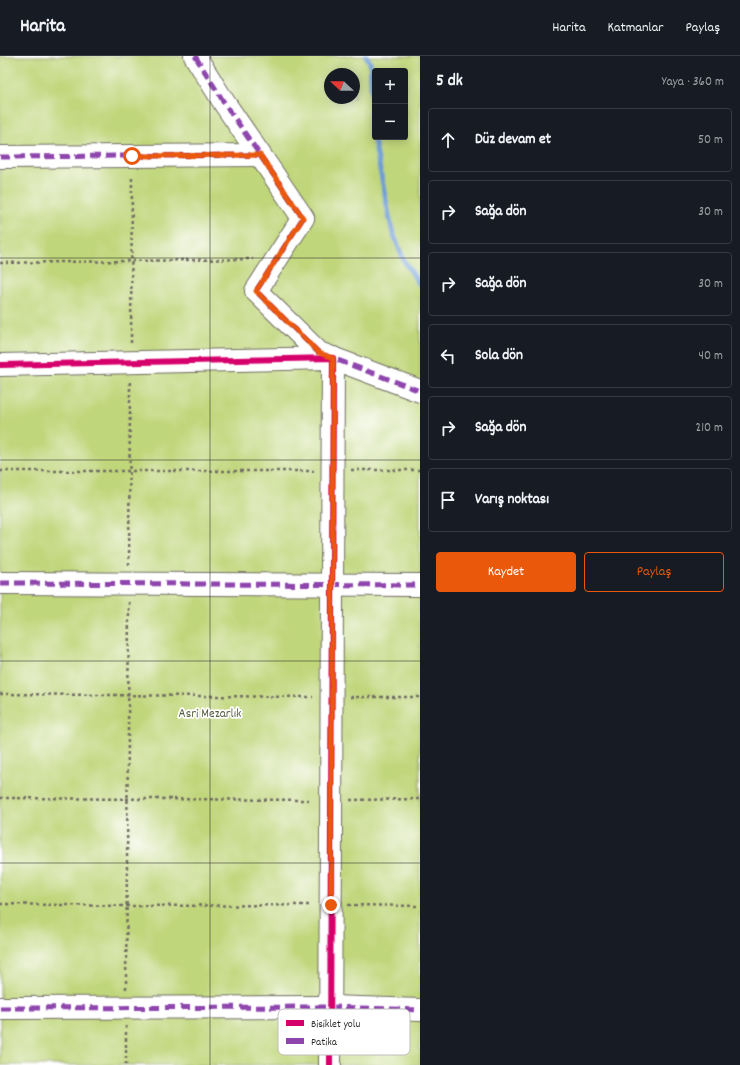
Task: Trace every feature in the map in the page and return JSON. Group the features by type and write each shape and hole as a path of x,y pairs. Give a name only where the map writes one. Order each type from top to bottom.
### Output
{"street":[{"path":"195,56 225,104 303,218 256,291 319,353 420,391"},
{"path":"0,157 260,155"},
{"path":"0,366 333,358"},
{"path":"330,1008 333,358"},
{"path":"0,583 420,585"},
{"path":"0,1008 375,1009"},
{"path":"410,1010 420,1010"}],"path":[{"path":"126,1065 132,156"},
{"path":"0,263 278,258"},
{"path":"0,471 130,472 420,470"},
{"path":"0,694 420,697"},
{"path":"0,798 331,800 420,799"},
{"path":"0,904 127,906 420,906"}],"green space":[{"name":"Asri Mezarlık","path":"0,56 420,56 420,1065 0,1065"}],"waterway":[{"path":"366,56 370,62 374,140 392,230 404,261 420,285"}],"marked path":[{"path":"195,56 225,104 303,218 256,291 319,353 420,391"},
{"path":"0,157 260,155"},
{"path":"0,583 420,585"},
{"path":"0,1008 331,1007 390,1009"},
{"path":"410,1010 420,1010"}],"cycle path":[{"path":"0,365 333,358 330,1009"},
{"path":"330,1055 330,1065"}],"route":[{"path":"132,156 260,155 303,218 256,291 319,353 333,358 331,905"}]}
